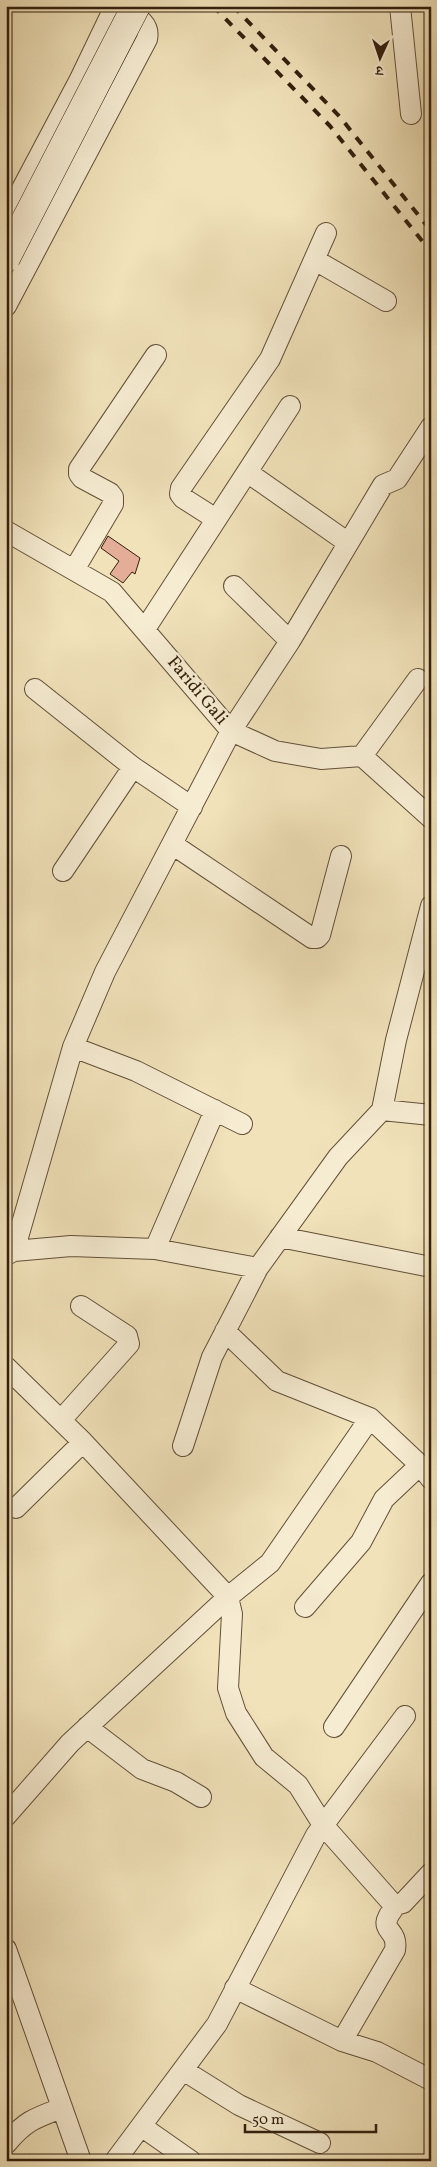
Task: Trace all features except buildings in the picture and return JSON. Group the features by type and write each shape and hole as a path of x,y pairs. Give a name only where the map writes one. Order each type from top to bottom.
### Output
{"street":[{"path":"6,219 79,81 116,6 146,25 149,31 147,40 6,306"},
{"path":"6,258 136,6"},
{"path":"400,6 411,114"},
{"path":"216,519 182,498 180,494 182,488 270,359 326,232"},
{"path":"315,260 386,301"},
{"path":"74,570 113,504 113,497 82,478 79,474 79,469 156,355"},
{"path":"145,629 290,406"},
{"path":"258,1268 155,1250 71,1246 10,1253 73,1047 105,972 231,731 290,641 347,542 383,485 397,479 431,427"},
{"path":"247,472 347,542"},
{"name":"Faridi Gali","path":"6,531 112,592 231,731 275,751 321,759 362,756"},
{"path":"234,586 290,641"},
{"path":"418,680 362,756 431,818"},
{"path":"35,689 133,767 192,807"},
{"path":"63,871 133,767"},
{"path":"172,844 312,938 317,938 320,935 341,856"},
{"path":"184,1446 212,1356 258,1268 338,1157 382,1110 396,1040 425,955 431,906"},
{"path":"73,1047 136,1071 242,1124"},
{"path":"155,1250 215,1110"},
{"path":"382,1110 431,1115"},
{"path":"280,1237 431,1267"},
{"path":"61,1420 129,1344 127,1336 81,1306"},
{"path":"225,1331 277,1381 370,1418 425,1472 384,1499 362,1542 305,1607"},
{"path":"6,1367 83,1442 228,1597 232,1614 228,1679 230,1699 236,1713 264,1757 298,1785 323,1825 392,1904 396,1906"},
{"path":"6,1816 70,1743 228,1597 270,1562 370,1418"},
{"path":"16,1508 83,1442"},
{"path":"334,1727 431,1583"},
{"path":"116,2161 217,2024 309,1847 323,1825 405,1716"},
{"path":"87,1727 142,1769 176,1782 201,1797"},
{"path":"342,2041 395,1950 396,1943 386,1918 431,1873"},
{"path":"6,1949 81,2161"},
{"path":"235,1988 342,2041 377,2052 431,2080"},
{"path":"183,2070 239,2106 320,2143"},
{"path":"6,2144 19,2128 28,2122 62,2108"},
{"path":"141,2126 191,2161"}],"railway":[{"path":"213,6 330,126 431,252"},
{"path":"233,6 340,117 431,231"}]}
